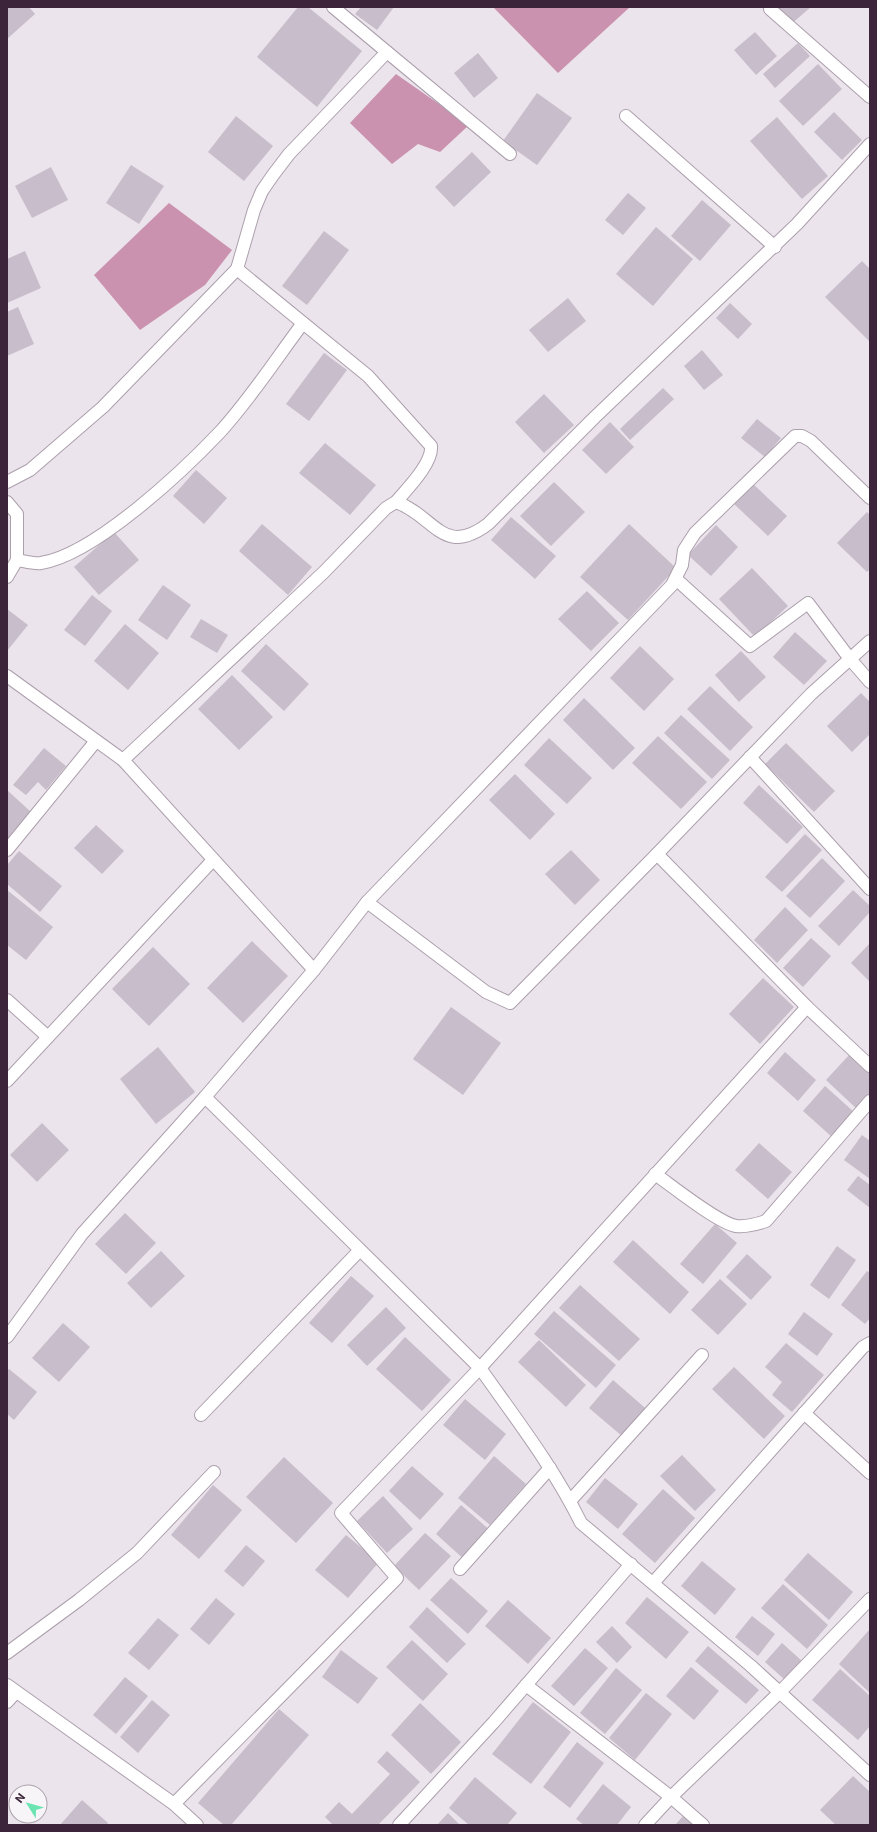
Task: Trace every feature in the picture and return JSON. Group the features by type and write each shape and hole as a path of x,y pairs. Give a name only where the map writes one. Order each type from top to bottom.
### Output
{"street":[{"path":"333,7 510,154"},
{"path":"770,9 870,96"},
{"path":"7,482 30,470 103,407 238,269 254,210 262,191 273,174 289,154 387,52"},
{"path":"626,116 775,247"},
{"path":"396,502 407,506 443,534 454,537 466,537 477,532 488,524 595,417 775,247 818,203 870,144"},
{"path":"123,760 324,572 386,508 396,502 432,454 430,446 368,376 238,269"},
{"path":"17,560 40,563 64,556 98,538 136,509 183,468 220,431 303,323"},
{"path":"7,1337 82,1234 205,1097 314,970 367,902 676,579 682,565 684,550 695,533 796,436 802,436 811,441 870,497"},
{"path":"7,502 17,514 17,560 7,577"},
{"path":"676,579 750,646 808,603 850,659 870,682"},
{"path":"367,902 486,992 510,1003 657,854 811,694 870,642"},
{"path":"7,676 123,760 314,970"},
{"path":"7,850 96,741"},
{"path":"750,757 870,889"},
{"path":"657,854 807,1007 870,1066"},
{"path":"7,1081 213,860"},
{"path":"7,1000 48,1037"},
{"path":"174,1804 397,1578 341,1514 480,1368 807,1007"},
{"path":"205,1097 480,1368 550,1468 570,1501 581,1523 780,1692 870,1775"},
{"path":"655,1174 719,1219 734,1226 750,1227 766,1221 870,1101"},
{"path":"201,1415 360,1250"},
{"path":"653,1583 863,1347 870,1343"},
{"path":"570,1501 702,1354"},
{"path":"804,1413 870,1474"},
{"path":"460,1570 550,1468"},
{"path":"7,1652 79,1600 137,1553 214,1472"},
{"path":"399,1825 526,1685 631,1564"},
{"path":"645,1825 671,1797 780,1692 870,1599"},
{"path":"526,1685 671,1797 703,1825"},
{"path":"7,1702 12,1688 174,1804 197,1825"}],"shaded area":[{"path":"493,7 630,7 558,73"},
{"path":"396,74 469,125 440,152 418,144 392,164 350,123"},
{"path":"169,203 232,250 205,285 140,330 94,275"}],"building":[{"path":"7,7 29,7 35,14 7,39"},
{"path":"298,7 308,7 362,51 317,107 257,57"},
{"path":"361,7 394,7 377,30 355,14"},
{"path":"775,7 811,7 790,25"},
{"path":"755,32 777,56 756,75 734,50"},
{"path":"798,43 810,56 775,88 763,74"},
{"path":"478,53 498,78 474,98 454,73"},
{"path":"818,64 842,89 803,126 779,101"},
{"path":"537,93 572,118 537,165 503,141"},
{"path":"834,112 862,140 842,160 814,132"},
{"path":"236,116 273,146 244,181 208,152"},
{"path":"777,117 828,176 802,199 750,141"},
{"path":"472,152 491,172 454,207 435,187"},
{"path":"131,165 164,186 139,224 106,203"},
{"path":"51,167 68,200 32,218 15,186"},
{"path":"628,193 646,208 623,235 605,220"},
{"path":"702,200 731,225 700,261 671,236"},
{"path":"656,227 693,259 653,306 616,274"},
{"path":"324,231 349,250 307,305 282,286"},
{"path":"25,251 41,288 7,303 7,259"},
{"path":"862,261 870,269 870,342 825,297"},
{"path":"568,298 586,321 548,352 529,330"},
{"path":"730,303 752,324 738,339 716,318"},
{"path":"18,307 34,344 7,356 7,312"},
{"path":"702,350 723,375 704,390 684,366"},
{"path":"324,353 347,370 309,421 286,404"},
{"path":"663,388 674,399 630,440 620,429"},
{"path":"544,394 574,425 544,453 515,422"},
{"path":"757,419 781,438 765,457 741,438"},
{"path":"610,422 634,447 606,474 582,450"},
{"path":"325,443 376,485 350,515 299,473"},
{"path":"196,470 227,498 204,524 173,496"},
{"path":"554,482 585,512 551,546 520,516"},
{"path":"752,483 787,516 768,536 733,503"},
{"path":"867,512 870,515 870,569 867,572 837,543"},
{"path":"511,517 556,556 535,579 491,540"},
{"path":"262,524 312,567 288,595 239,551"},
{"path":"629,524 676,568 628,620 580,577"},
{"path":"716,525 738,547 711,576 688,555"},
{"path":"114,532 139,560 99,595 74,567"},
{"path":"752,568 788,606 755,637 719,599"},
{"path":"163,585 191,605 167,640 138,620"},
{"path":"587,591 619,623 591,651 558,619"},
{"path":"92,595 112,611 85,646 64,630"},
{"path":"7,609 28,625 7,651"},
{"path":"201,619 228,635 217,653 190,637"},
{"path":"125,624 159,653 128,690 94,661"},
{"path":"795,632 827,661 804,685 773,657"},
{"path":"266,644 309,684 284,711 241,671"},
{"path":"640,646 674,679 644,711 610,678"},
{"path":"741,651 766,677 739,702 715,675"},
{"path":"232,675 273,717 239,750 198,709"},
{"path":"710,686 753,727 730,751 687,709"},
{"path":"861,693 870,702 870,734 852,752 827,726"},
{"path":"584,698 635,748 613,770 563,720"},
{"path":"681,715 730,760 712,779 664,733"},
{"path":"658,736 707,782 681,809 632,763"},
{"path":"549,738 592,778 567,804 524,765"},
{"path":"786,743 835,791 814,812 765,764"},
{"path":"44,748 66,766 46,790 38,782 26,795 13,785"},
{"path":"515,774 555,814 530,840 489,800"},
{"path":"759,785 803,827 787,844 743,803"},
{"path":"7,790 32,813 7,839"},
{"path":"96,825 124,851 102,874 74,848"},
{"path":"805,834 822,850 782,892 765,877"},
{"path":"571,850 600,880 575,905 545,874"},
{"path":"19,851 62,886 40,912 7,884 7,865"},
{"path":"822,858 845,881 810,918 786,896"},
{"path":"7,890 53,927 26,960 7,945"},
{"path":"853,890 870,906 870,912 839,946 818,926"},
{"path":"785,907 808,930 777,963 754,940"},
{"path":"811,938 831,956 803,987 783,968"},
{"path":"252,941 288,976 243,1023 207,988"},
{"path":"870,943 870,982 851,963"},
{"path":"153,947 190,984 149,1026 112,989"},
{"path":"763,978 794,1007 760,1044 729,1014"},
{"path":"451,1007 501,1043 463,1095 413,1059"},
{"path":"158,1047 195,1092 156,1124 120,1079"},
{"path":"785,1052 816,1080 798,1101 767,1073"},
{"path":"850,1054 870,1072 870,1096 858,1110 826,1080"},
{"path":"825,1086 855,1113 832,1137 803,1111"},
{"path":"42,1123 69,1150 37,1182 10,1155"},
{"path":"862,1135 870,1141 870,1179 844,1160"},
{"path":"759,1143 792,1172 768,1199 735,1170"},
{"path":"858,1176 870,1185 870,1208 847,1190"},
{"path":"125,1213 156,1243 126,1274 95,1244"},
{"path":"715,1224 737,1243 703,1284 680,1264"},
{"path":"633,1240 689,1292 670,1314 613,1262"},
{"path":"837,1246 856,1260 829,1299 810,1285"},
{"path":"161,1251 185,1276 151,1308 127,1283"},
{"path":"747,1254 772,1277 751,1300 726,1277"},
{"path":"867,1271 870,1273 870,1318 865,1324 841,1305"},
{"path":"351,1276 374,1296 332,1343 309,1323"},
{"path":"720,1279 747,1304 718,1335 691,1310"},
{"path":"580,1285 640,1339 619,1361 559,1308"},
{"path":"386,1307 406,1328 367,1366 347,1345"},
{"path":"554,1311 616,1365 596,1388 534,1334"},
{"path":"804,1312 833,1334 817,1356 788,1334"},
{"path":"63,1323 90,1347 59,1382 32,1358"},
{"path":"405,1337 451,1380 422,1411 376,1369"},
{"path":"539,1340 586,1385 566,1407 518,1362"},
{"path":"786,1343 824,1375 792,1412 772,1395 782,1382 765,1367"},
{"path":"734,1367 785,1416 764,1439 712,1389"},
{"path":"9,1369 37,1392 14,1420 7,1414 7,1371"},
{"path":"613,1380 652,1414 629,1442 589,1408"},
{"path":"465,1399 506,1434 485,1460 443,1425"},
{"path":"682,1455 716,1490 695,1511 660,1476"},
{"path":"494,1456 526,1484 490,1525 458,1498"},
{"path":"284,1457 333,1503 296,1543 246,1497"},
{"path":"412,1466 444,1494 420,1520 389,1491"},
{"path":"605,1478 638,1504 618,1529 586,1502"},
{"path":"213,1485 242,1510 199,1559 171,1535"},
{"path":"663,1489 695,1518 655,1563 622,1534"},
{"path":"383,1496 413,1529 387,1553 357,1521"},
{"path":"461,1505 492,1532 466,1561 436,1534"},
{"path":"425,1533 451,1556 419,1590 394,1566"},
{"path":"346,1535 379,1562 348,1598 315,1570"},
{"path":"246,1545 265,1561 243,1587 224,1571"},
{"path":"808,1553 853,1592 829,1620 784,1580"},
{"path":"702,1561 736,1589 715,1615 681,1586"},
{"path":"451,1578 488,1611 468,1634 430,1600"},
{"path":"783,1584 828,1625 807,1649 761,1608"},
{"path":"647,1597 689,1632 666,1659 625,1623"},
{"path":"216,1598 235,1614 209,1645 190,1629"},
{"path":"508,1600 551,1638 528,1664 485,1626"},
{"path":"427,1607 466,1644 447,1663 409,1627"},
{"path":"752,1616 775,1634 758,1656 735,1637"},
{"path":"158,1618 179,1635 149,1670 128,1653"},
{"path":"612,1626 632,1647 617,1663 596,1642"},
{"path":"870,1629 870,1693 839,1664"},
{"path":"412,1640 448,1674 423,1701 386,1667"},
{"path":"782,1643 802,1661 785,1680 765,1662"},
{"path":"708,1646 759,1690 746,1704 695,1661"},
{"path":"585,1648 608,1668 574,1706 551,1686"},
{"path":"341,1650 378,1678 358,1704 322,1677"},
{"path":"691,1667 719,1691 694,1720 666,1696"},
{"path":"616,1668 642,1690 605,1734 580,1713"},
{"path":"840,1669 870,1696 870,1726 858,1740 812,1700"},
{"path":"125,1677 148,1696 116,1734 93,1715"},
{"path":"646,1693 672,1714 635,1760 609,1738"},
{"path":"152,1700 170,1715 138,1753 120,1737"},
{"path":"533,1702 571,1732 531,1784 492,1754"},
{"path":"420,1703 461,1742 431,1774 391,1735"},
{"path":"279,1709 309,1735 231,1825 224,1825 198,1803"},
{"path":"577,1742 604,1763 570,1808 543,1787"},
{"path":"387,1751 420,1782 378,1825 333,1825 325,1817 339,1802 352,1814 390,1774 377,1762"},
{"path":"853,1776 870,1792 870,1823 868,1825 836,1825 820,1810"},
{"path":"475,1777 517,1813 507,1825 469,1825 449,1808"},
{"path":"603,1784 631,1807 617,1825 584,1825 576,1819"},
{"path":"82,1800 108,1823 107,1825 60,1825"},
{"path":"448,1813 460,1825 437,1825"},
{"path":"685,1814 697,1825 675,1825"}]}
